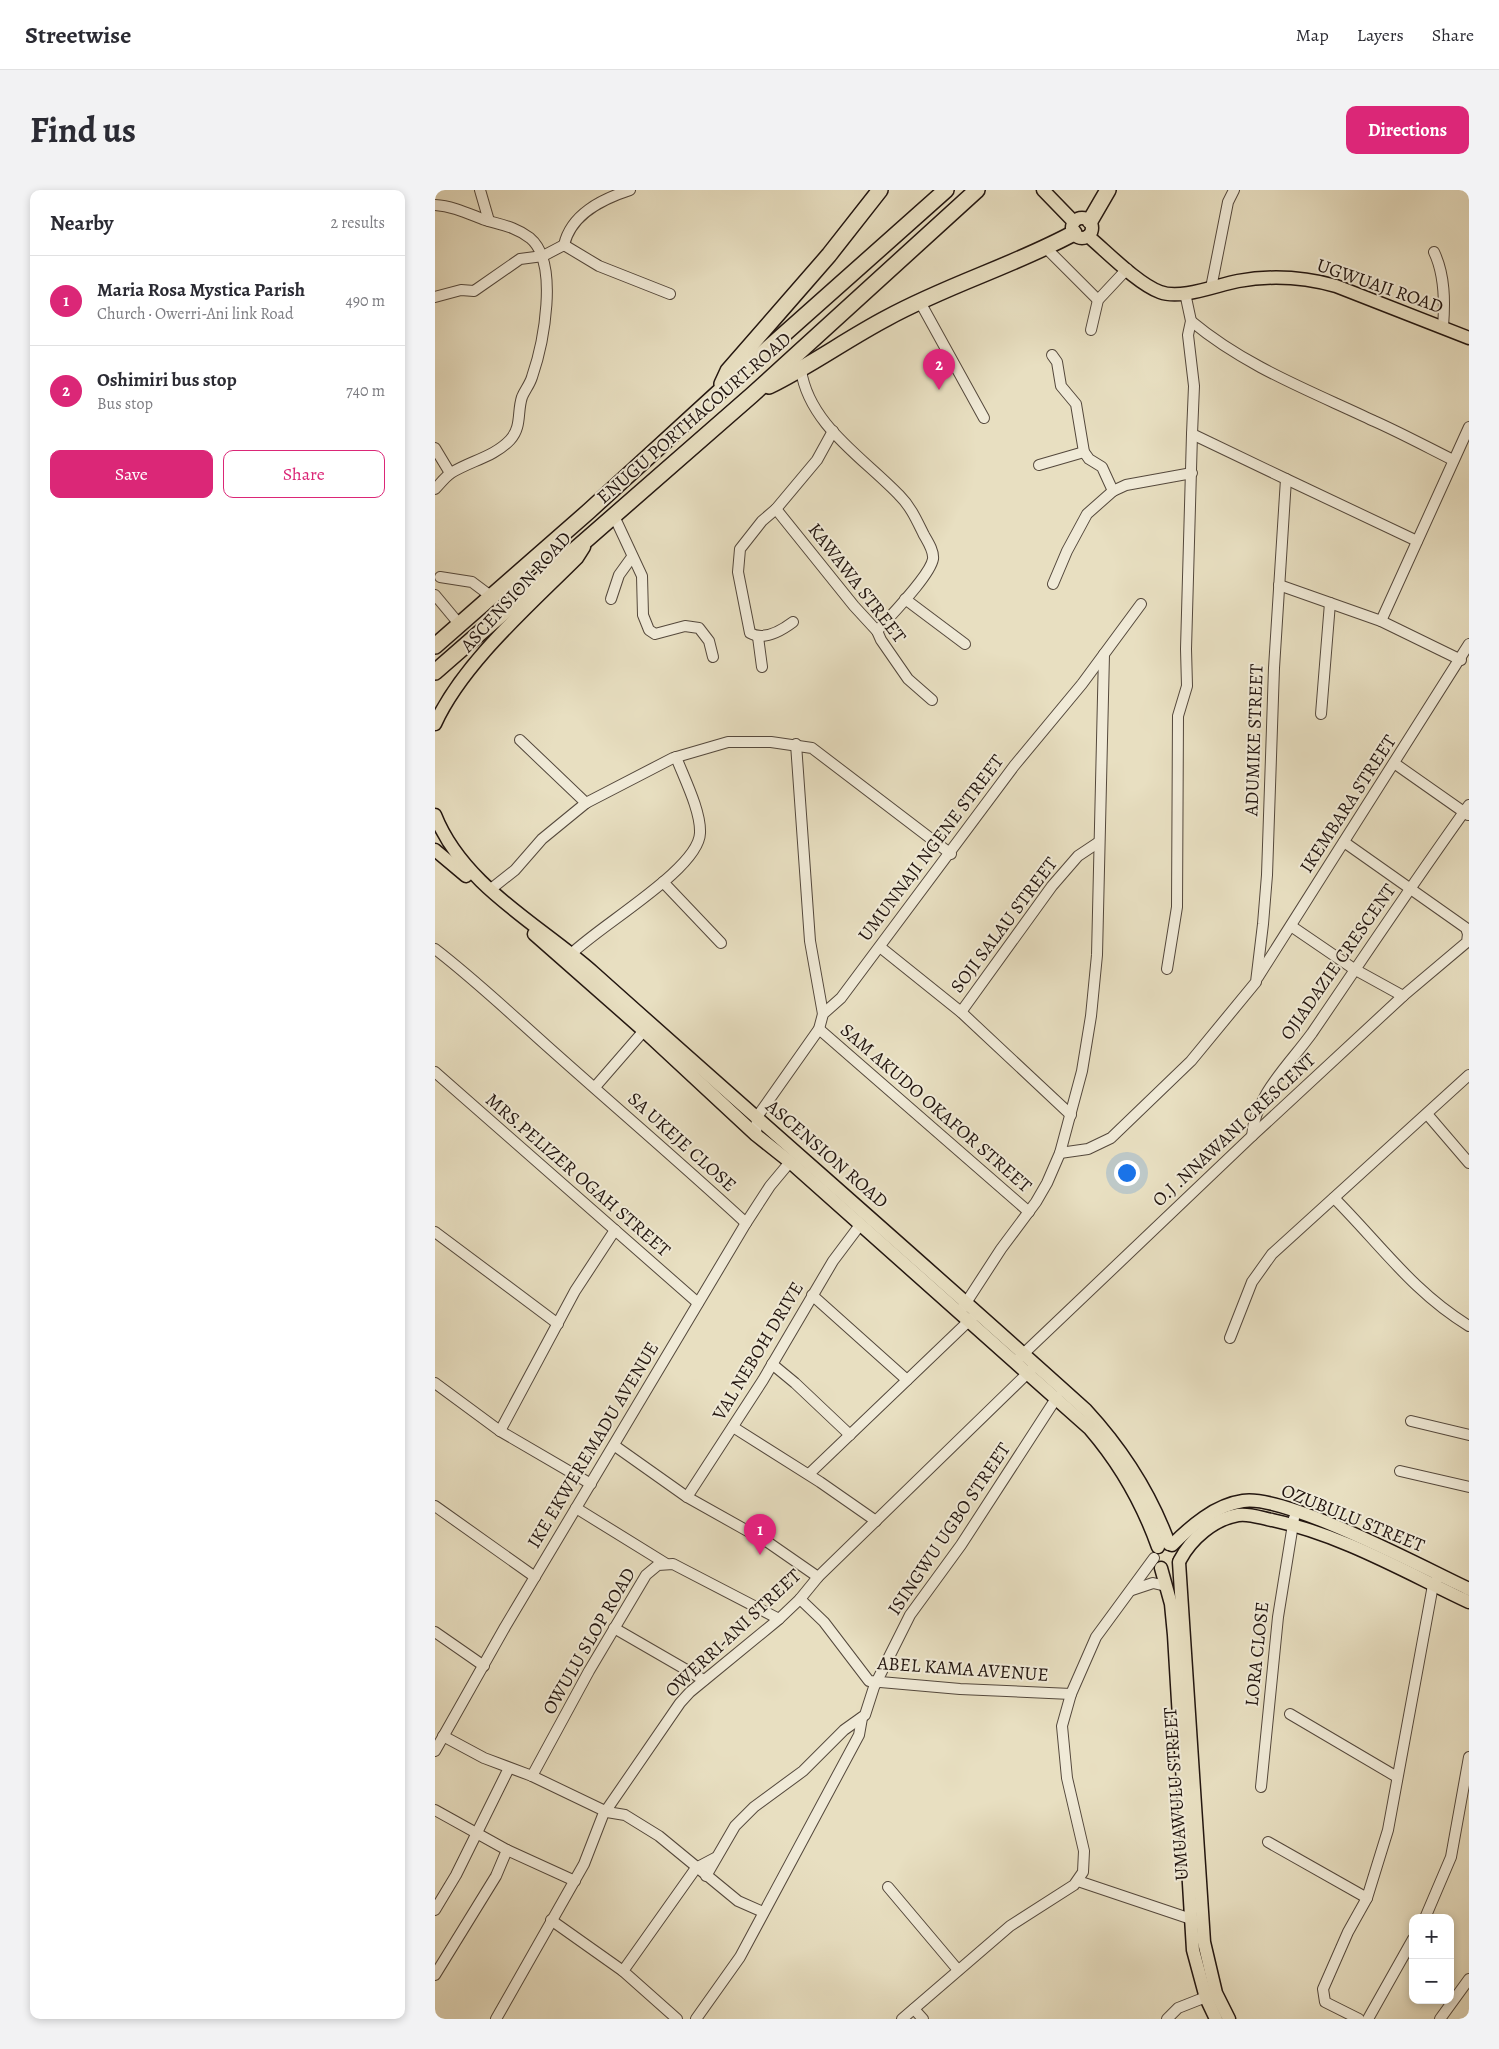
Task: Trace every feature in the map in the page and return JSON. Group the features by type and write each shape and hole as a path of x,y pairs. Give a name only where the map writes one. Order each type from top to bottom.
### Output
{"highway":[{"path":"718,393 728,371 829,256 879,190"},
{"path":"435,646 667,442 718,393 946,190"},
{"name":"ENUGU PORTHACOURT ROAD","path":"435,672 752,395 977,190"},
{"path":"1090,221 1108,190"},
{"path":"752,395 801,370 887,318 1046,248 1079,231"}],"main road":[{"name":"UGWUAJI ROAD","path":"1043,190 1079,231 1147,286 1160,292 1185,293 1259,278 1292,277 1317,280 1469,338"},
{"path":"1079,231 1093,229 1090,221"},
{"name":"ASCENSION ROAD","path":"435,724 457,685 504,632 577,558 591,536"},
{"name":"ASCENSION ROAD","path":"435,816 452,850 470,871 647,1027 757,1117 1032,1369 1090,1429 1125,1475 1163,1553"},
{"name":"ASCENSION ROAD","path":"435,850 568,957"},
{"name":"ASCENSION ROAD","path":"647,1027 756,1135 790,1162 860,1225 964,1307"},
{"name":"ASCENSION ROAD","path":"1032,1369 1086,1410 1114,1443 1146,1492 1163,1553"},
{"name":"OZUBULU STREET","path":"1163,1553 1203,1518 1234,1503 1249,1500 1263,1502 1296,1511 1436,1580 1469,1602"},
{"name":"OZUBULU STREET","path":"1179,1561 1185,1550 1201,1533 1230,1517 1247,1515 1293,1525 1436,1580 1469,1590"},
{"path":"1178,1550 1179,1561 1171,1569 1163,1553 1178,1550"},
{"name":"UMUAWULU STREET","path":"1163,1553 1175,1635 1191,1919 1197,1969 1211,1996 1229,2019"},
{"name":"UMUAWULU STREET","path":"1179,1561 1203,1942 1211,1996 1217,2019"}],"street":[{"path":"479,190 489,221"},
{"path":"435,297 461,290 474,291 520,259 564,245 581,215 605,200 630,190"},
{"path":"1211,288 1227,202 1234,190"},
{"path":"435,205 449,206 489,221 505,224 531,239 539,254 547,290 541,346 532,378 522,397 516,430 511,439 501,447 450,474 435,489"},
{"path":"564,245 599,266 670,294"},
{"path":"1046,248 1098,300"},
{"path":"1434,252 1441,270 1441,285 1446,298 1443,328"},
{"path":"1091,330 1098,300 1127,269"},
{"path":"1167,969 1177,907 1178,716 1187,686 1188,672 1188,541 1194,386 1188,335 1191,322 1185,293"},
{"path":"920,302 984,418"},
{"path":"1191,322 1231,352 1286,381 1374,420 1453,460"},
{"path":"1052,354 1057,362 1061,386 1076,404 1084,452 1089,459 1102,467 1113,491"},
{"path":"801,370 809,398 833,432 901,497 916,517 934,557 928,571 877,631"},
{"path":"1381,621 1469,427"},
{"path":"793,622 783,629 758,637 748,631 742,601 738,559 739,549 817,460 833,432"},
{"path":"1192,434 1417,541"},
{"path":"435,448 450,474"},
{"path":"1039,465 1084,452"},
{"path":"1053,584 1067,551 1087,514 1113,491 1127,485 1192,473"},
{"name":"ADUMIKE STREET","path":"1256,982 1267,875 1274,668 1286,479"},
{"name":"KAWAWA STREET","path":"776,509 848,599 877,631 881,640 909,679 932,700"},
{"path":"614,516 632,557 638,563 642,576 643,615 649,630 655,634 685,626 699,628 709,641 713,657"},
{"path":"611,599 619,575 632,557"},
{"path":"440,577 472,582 492,597"},
{"path":"1279,585 1381,621 1461,660"},
{"path":"435,595 460,625"},
{"path":"905,599 965,644"},
{"path":"1321,714 1330,603"},
{"name":"UMUNNAJI NGENE STREET","path":"823,1014 841,998 951,854 1014,766 1082,684 1141,604"},
{"path":"758,637 763,667"},
{"name":"IKEMBARA STREET","path":"1256,982 1343,842 1461,660 1469,644"},
{"path":"964,1307 1001,1249 1029,1212 1047,1183 1060,1153 1082,1071 1091,1016 1097,955 1103,654"},
{"path":"520,740 586,803"},
{"path":"491,890 515,870 542,839 586,803 676,757 728,742 764,741 796,744 812,748 951,854"},
{"path":"756,1135 757,1117 819,1029 823,1014 813,961 807,902 796,744"},
{"path":"568,957 663,882 693,853 701,834 699,821 676,757"},
{"name":"OJIADAZIE CRESCENT","path":"1252,1136 1254,1120 1277,1076 1311,1034 1354,969 1467,811 1394,763"},
{"name":"SOJI SALAU STREET","path":"961,1012 1052,886 1078,856 1099,842"},
{"path":"1343,842 1466,928 1468,934"},
{"path":"663,882 721,942"},
{"path":"1291,926 1354,969 1403,996"},
{"name":"O.J .NNAWANI CRESCENT","path":"1020,1357 1252,1136 1403,996 1467,942 1468,934"},
{"path":"880,947 961,1012 1071,1115"},
{"name":"SA UKEJE CLOSE","path":"435,949 473,978 653,1137 746,1223"},
{"path":"1060,1153 1088,1149 1111,1138 1191,1061 1213,1037 1256,982"},
{"path":"595,1087 647,1027"},
{"name":"SAM AKUDO OKAFOR STREET","path":"819,1029 1029,1212"},
{"name":"MRS.PELIZER OGAH STREET","path":"435,1072 698,1303"},
{"path":"1231,1338 1252,1282 1260,1268 1272,1254 1469,1075"},
{"path":"1427,1114 1469,1163"},
{"name":"IKE EKWEREMADU AVENUE","path":"435,1751 535,1577 615,1446 746,1223 770,1186 790,1162"},
{"path":"1334,1198 1369,1233 1409,1280 1440,1307 1469,1326"},
{"name":"VAL NEBOH DRIVE","path":"687,1497 772,1364 833,1261 860,1225"},
{"path":"500,1431 575,1291 615,1230"},
{"path":"435,1232 558,1324"},
{"path":"812,1295 907,1380"},
{"path":"809,1474 974,1317"},
{"path":"772,1364 850,1435"},
{"name":"OWERRI-ANI STREET","path":"496,2019 575,1881 589,1854 603,1815 607,1812 680,1703 704,1680 801,1599 817,1577 1032,1369"},
{"path":"435,1382 500,1431 591,1484"},
{"name":"ISINGWU UGBO STREET","path":"697,2019 736,1964 859,1735 862,1718 868,1708 876,1683 910,1615 961,1545 1057,1397"},
{"path":"1411,1421 1469,1435"},
{"path":"733,1427 809,1474 876,1521"},
{"path":"615,1446 687,1497 769,1543 817,1577"},
{"path":"1400,1471 1469,1487"},
{"path":"435,1506 535,1577"},
{"path":"576,1508 665,1563"},
{"name":"LORA CLOSE","path":"1261,1787 1278,1617 1296,1511"},
{"name":"OZUBULU STREET","path":"1078,1881 1084,1866 1084,1851 1067,1778 1062,1726 1071,1694 1096,1637 1131,1590 1163,1553"},
{"name":"OWULU SLOP ROAD","path":"532,1776 614,1628 646,1575 658,1565 665,1563 681,1568 779,1619"},
{"path":"1359,2019 1325,2002 1323,1989 1348,1932 1367,1898 1388,1830 1436,1580"},
{"path":"1131,1590 1153,1583 1167,1586"},
{"name":"ABEL KAMA AVENUE","path":"801,1599 824,1622 866,1679 876,1683 1071,1694"},
{"path":"614,1628 704,1680"},
{"path":"435,1632 484,1666"},
{"path":"1290,1714 1397,1777"},
{"path":"706,1876 735,1826 754,1807 796,1776 844,1730 862,1718"},
{"path":"443,1736 484,1758 532,1776 607,1812 625,1815 659,1836 696,1868 744,1905 763,1912"},
{"path":"1427,1914 1451,1857 1469,1757"},
{"path":"435,1910 477,1834 509,1768"},
{"path":"435,1810 507,1850 575,1881"},
{"path":"1268,1842 1367,1898"},
{"path":"435,1975 496,1876 507,1850"},
{"path":"623,1971 696,1868 715,1858"},
{"path":"902,2019 1010,1926 1078,1881 1191,1919"},
{"path":"888,1887 958,1970"},
{"path":"551,1920 623,1971 677,2019"},
{"path":"1368,2019 1409,1946"},
{"path":"1440,2019 1469,1979"},
{"path":"1167,2019 1178,2008 1211,1996"},
{"path":"914,2009 923,2019"}],"place":[{"name":"Oshimiri bus stop","path":"939,390"},
{"name":"Maria Rosa Mystica Parish","path":"760,1555"}]}
